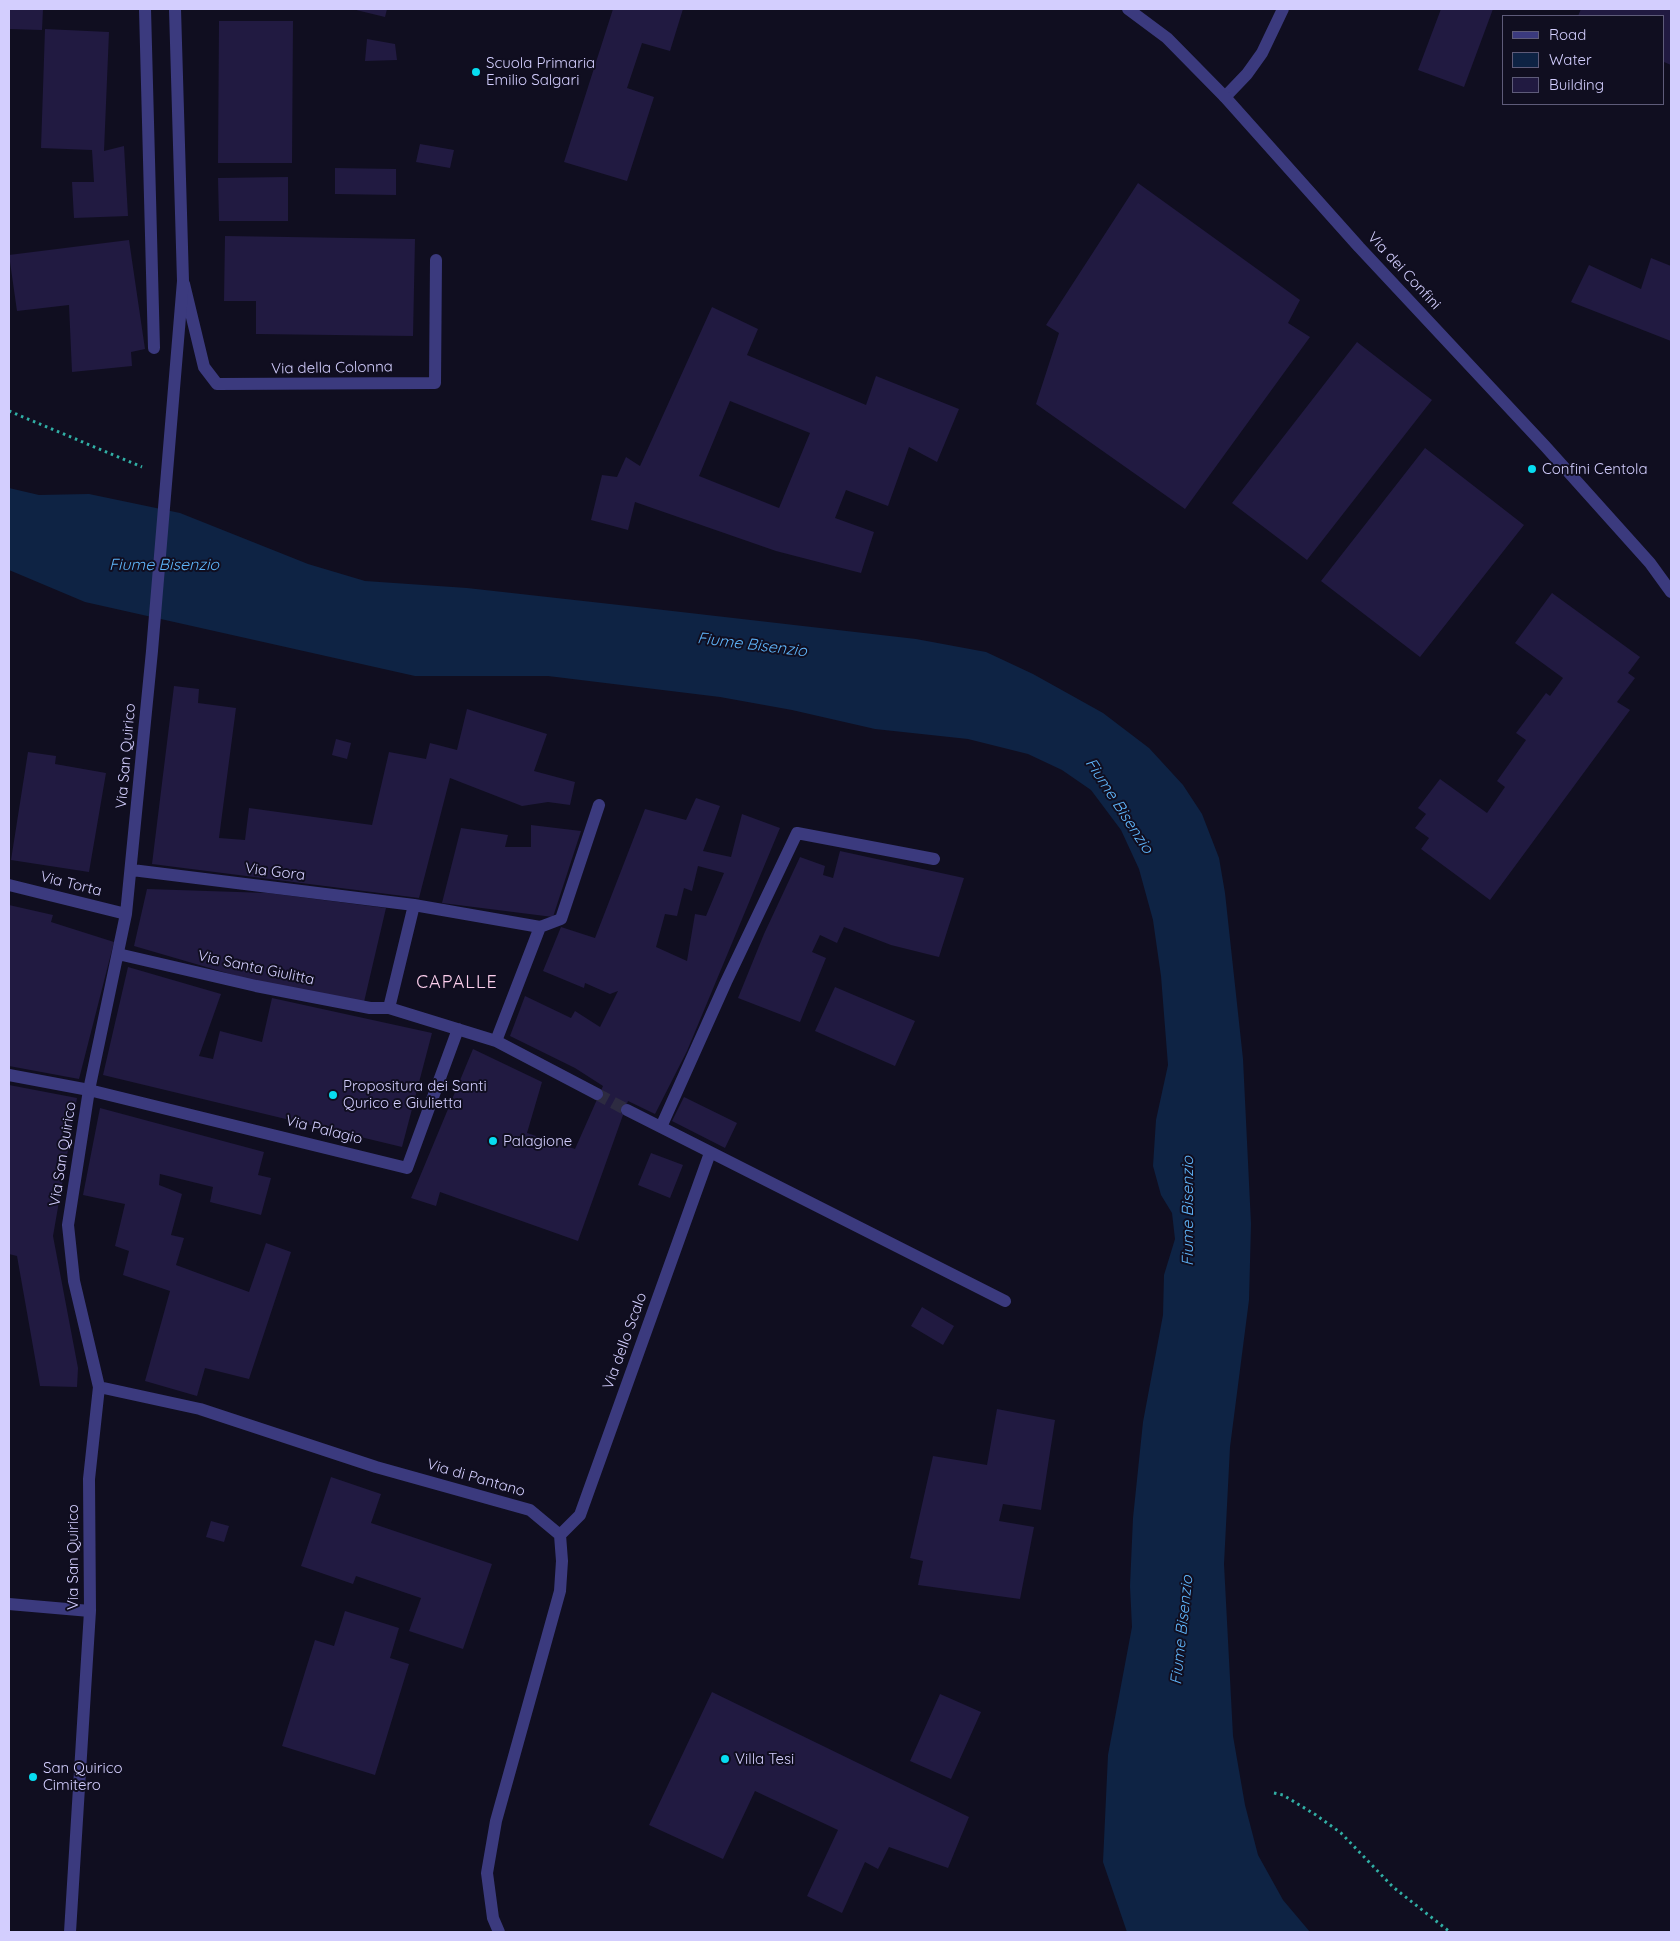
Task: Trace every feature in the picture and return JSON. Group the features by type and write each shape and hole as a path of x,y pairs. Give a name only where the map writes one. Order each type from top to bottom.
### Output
{"street":[{"path":"145,9 154,348"},
{"name":"Via della Colonna","path":"174,383 183,281 175,9"},
{"name":"Via dei Confini","path":"1128,9 1167,38 1225,97 1358,247 1545,446 1650,563 1671,592"},
{"path":"1225,97 1247,74 1262,53 1283,9"},
{"name":"Via della Colonna","path":"183,281 204,367 217,384 435,383 436,260"},
{"name":"Via San Quirico","path":"70,1932 90,1611 89,1479 99,1387 74,1281 68,1226 90,1090 126,914 132,870 174,383"},
{"name":"Via dei Confini","path":"1650,563 1671,577"},
{"path":"597,1094 496,1041 540,927 561,919 599,805"},
{"path":"661,1127 726,982 797,833 934,859"},
{"name":"Via Gora","path":"132,870 414,905 540,927"},
{"name":"Via Torta","path":"9,885 126,914"},
{"path":"388,1008 414,905"},
{"name":"Via Santa Giulitta","path":"118,954 256,986 370,1008 388,1008 496,1041"},
{"name":"Via Palagio","path":"90,1090 407,1168 458,1030"},
{"path":"9,1075 90,1090"},
{"path":"627,1110 1004,1301"},
{"name":"Via dello Scalo","path":"560,1535 580,1516 710,1153"},
{"name":"Via di Pantano","path":"99,1387 200,1409 376,1467 530,1510 560,1535"},
{"path":"498,1932 493,1918 487,1873 496,1821 560,1591 562,1561 560,1535"},
{"path":"9,1604 90,1611"}],"path":[{"path":"9,411 165,477"},
{"path":"1274,1792 1291,1800 1342,1833 1393,1886 1450,1932"}],"water":[{"name":"Fiume Bisenzio","path":"9,488 39,495 89,494 180,513 308,564 365,581 467,588 655,609 916,639 986,652 1033,674 1103,713 1149,748 1183,785 1202,814 1219,858 1225,893 1243,1059 1251,1224 1249,1300 1230,1447 1224,1564 1233,1736 1245,1805 1258,1855 1283,1900 1310,1932 1127,1932 1103,1862 1108,1755 1132,1627 1130,1586 1133,1518 1143,1422 1163,1315 1164,1275 1175,1239 1172,1213 1161,1195 1153,1166 1156,1120 1168,1065 1161,976 1153,920 1139,869 1121,830 1091,790 1062,770 1028,754 968,739 875,729 792,710 720,697 548,676 415,676 85,602 9,570"}],"building":[{"path":"9,9 43,9 42,30 9,29"},
{"path":"352,9 387,9 385,17"},
{"path":"613,9 683,9 670,51 642,43 627,88 654,97 627,181 564,162"},
{"path":"1441,9 1493,9 1464,87 1418,70"},
{"path":"1581,9 1671,9 1671,65 1665,62 1665,15 1578,15"},
{"path":"219,21 293,21 292,163 218,163"},
{"path":"45,29 109,32 104,151 124,146 128,216 74,218 72,182 94,182 92,150 41,148"},
{"path":"367,39 395,44 397,60 365,61"},
{"path":"420,144 454,150 450,168 416,162"},
{"path":"335,168 396,169 396,195 335,194"},
{"path":"288,177 288,221 219,221 218,178"},
{"path":"1138,183 1300,300 1288,323 1310,337 1185,509 1036,404 1059,333 1046,325"},
{"path":"225,236 415,239 413,336 256,334 256,301 224,301"},
{"path":"129,240 145,349 131,352 132,366 72,372 69,305 17,311 9,255"},
{"path":"1651,258 1671,266 1671,341 1571,302 1589,265 1641,289"},
{"path":"712,307 758,329 747,355 866,405 876,376 959,409 937,462 909,447 888,506 846,490 835,518 874,532 861,573 776,551 635,502 628,530 591,520 602,475 617,477 626,457 640,466","holes":["730,401 810,433 779,508 699,476"]},
{"path":"1357,342 1432,400 1307,560 1232,503"},
{"path":"1425,448 1524,525 1420,657 1321,581"},
{"path":"1552,593 1640,657 1628,673 1635,678 1617,702 1630,710 1490,900 1421,849 1429,838 1415,828 1426,814 1418,808 1440,779 1487,813 1505,787 1497,781 1526,740 1516,733 1546,693 1550,696 1563,678 1515,643"},
{"path":"174,686 199,689 198,703 236,708 219,838 245,840 249,808 372,825 389,752 426,759 430,743 457,750 467,709 547,734 534,771 575,782 570,805 548,802 522,806 450,778 419,898 152,864"},
{"path":"336,739 351,743 347,759 332,755"},
{"path":"28,752 56,756 55,764 106,773 89,872 11,860"},
{"path":"696,798 720,806 703,851 731,857 742,814 780,828 687,1051 655,1114 628,1101 578,1241 440,1192 436,1206 411,1198 473,1049 542,1082 527,1133 575,1149 603,1086 575,1068 510,1036 525,996 571,1018 575,1011 600,1027 618,991 610,994 585,983 584,988 543,971 561,927 595,938 645,809 686,820","holes":["698,866 724,873 706,916 695,914 687,961 656,947 665,914 677,916 684,888 692,891"]},
{"path":"531,825 581,831 553,917 442,903 461,828 508,835 505,847 531,847"},
{"path":"840,851 964,878 939,957 891,945 844,927 837,943 820,935 812,952 826,958 800,1022 738,998 764,934 800,857 825,866 823,875 833,878"},
{"path":"147,889 268,893 386,908 364,1002 268,985 134,946"},
{"path":"9,905 53,915 51,922 114,942 79,1079 9,1066"},
{"path":"128,967 221,994 199,1056 213,1059 220,1031 262,1042 272,998 432,1033 402,1147 103,1075"},
{"path":"835,987 915,1021 895,1066 815,1031"},
{"path":"9,1085 77,1098 53,1236 78,1368 77,1387 40,1386 17,1256 9,1254"},
{"path":"684,1097 737,1123 725,1148 672,1121"},
{"path":"100,1108 264,1152 258,1175 271,1178 261,1215 210,1202 213,1187 160,1174 159,1185 182,1194 171,1235 184,1238 176,1265 249,1292 266,1243 291,1252 249,1379 205,1368 197,1396 145,1381 170,1291 123,1275 129,1251 115,1246 125,1204 83,1195"},
{"path":"651,1153 683,1165 670,1198 638,1185"},
{"path":"922,1307 954,1326 943,1345 911,1326"},
{"path":"997,1409 1055,1420 1041,1510 1003,1504 999,1521 1034,1527 1020,1599 918,1585 923,1561 910,1558 933,1456 987,1465"},
{"path":"331,1477 381,1494 371,1523 492,1564 463,1649 409,1631 421,1598 356,1576 353,1584 301,1566"},
{"path":"211,1521 229,1526 224,1542 206,1537"},
{"path":"345,1611 399,1628 390,1658 409,1664 375,1775 282,1746 315,1640 334,1646"},
{"path":"712,1692 969,1817 948,1868 889,1847 878,1869 865,1862 842,1913 807,1896 838,1830 755,1791 723,1859 649,1825"},
{"path":"940,1694 981,1712 951,1779 910,1761"}],"tunnel":[{"path":"597,1094 627,1110"}],"place":[{"name":"Scuola Primaria Emilio Salgari","path":"476,72"},
{"name":"Confini Centola","path":"1532,469"},
{"name":"Propositura dei Santi Qurico e Giulietta","path":"333,1095"},
{"name":"Palagione","path":"493,1141"},
{"name":"Villa Tesi","path":"725,1759"},
{"name":"San Quirico Cimitero","path":"33,1777"}],"district":[{"name":"CAPALLE","path":"457,983"}]}
